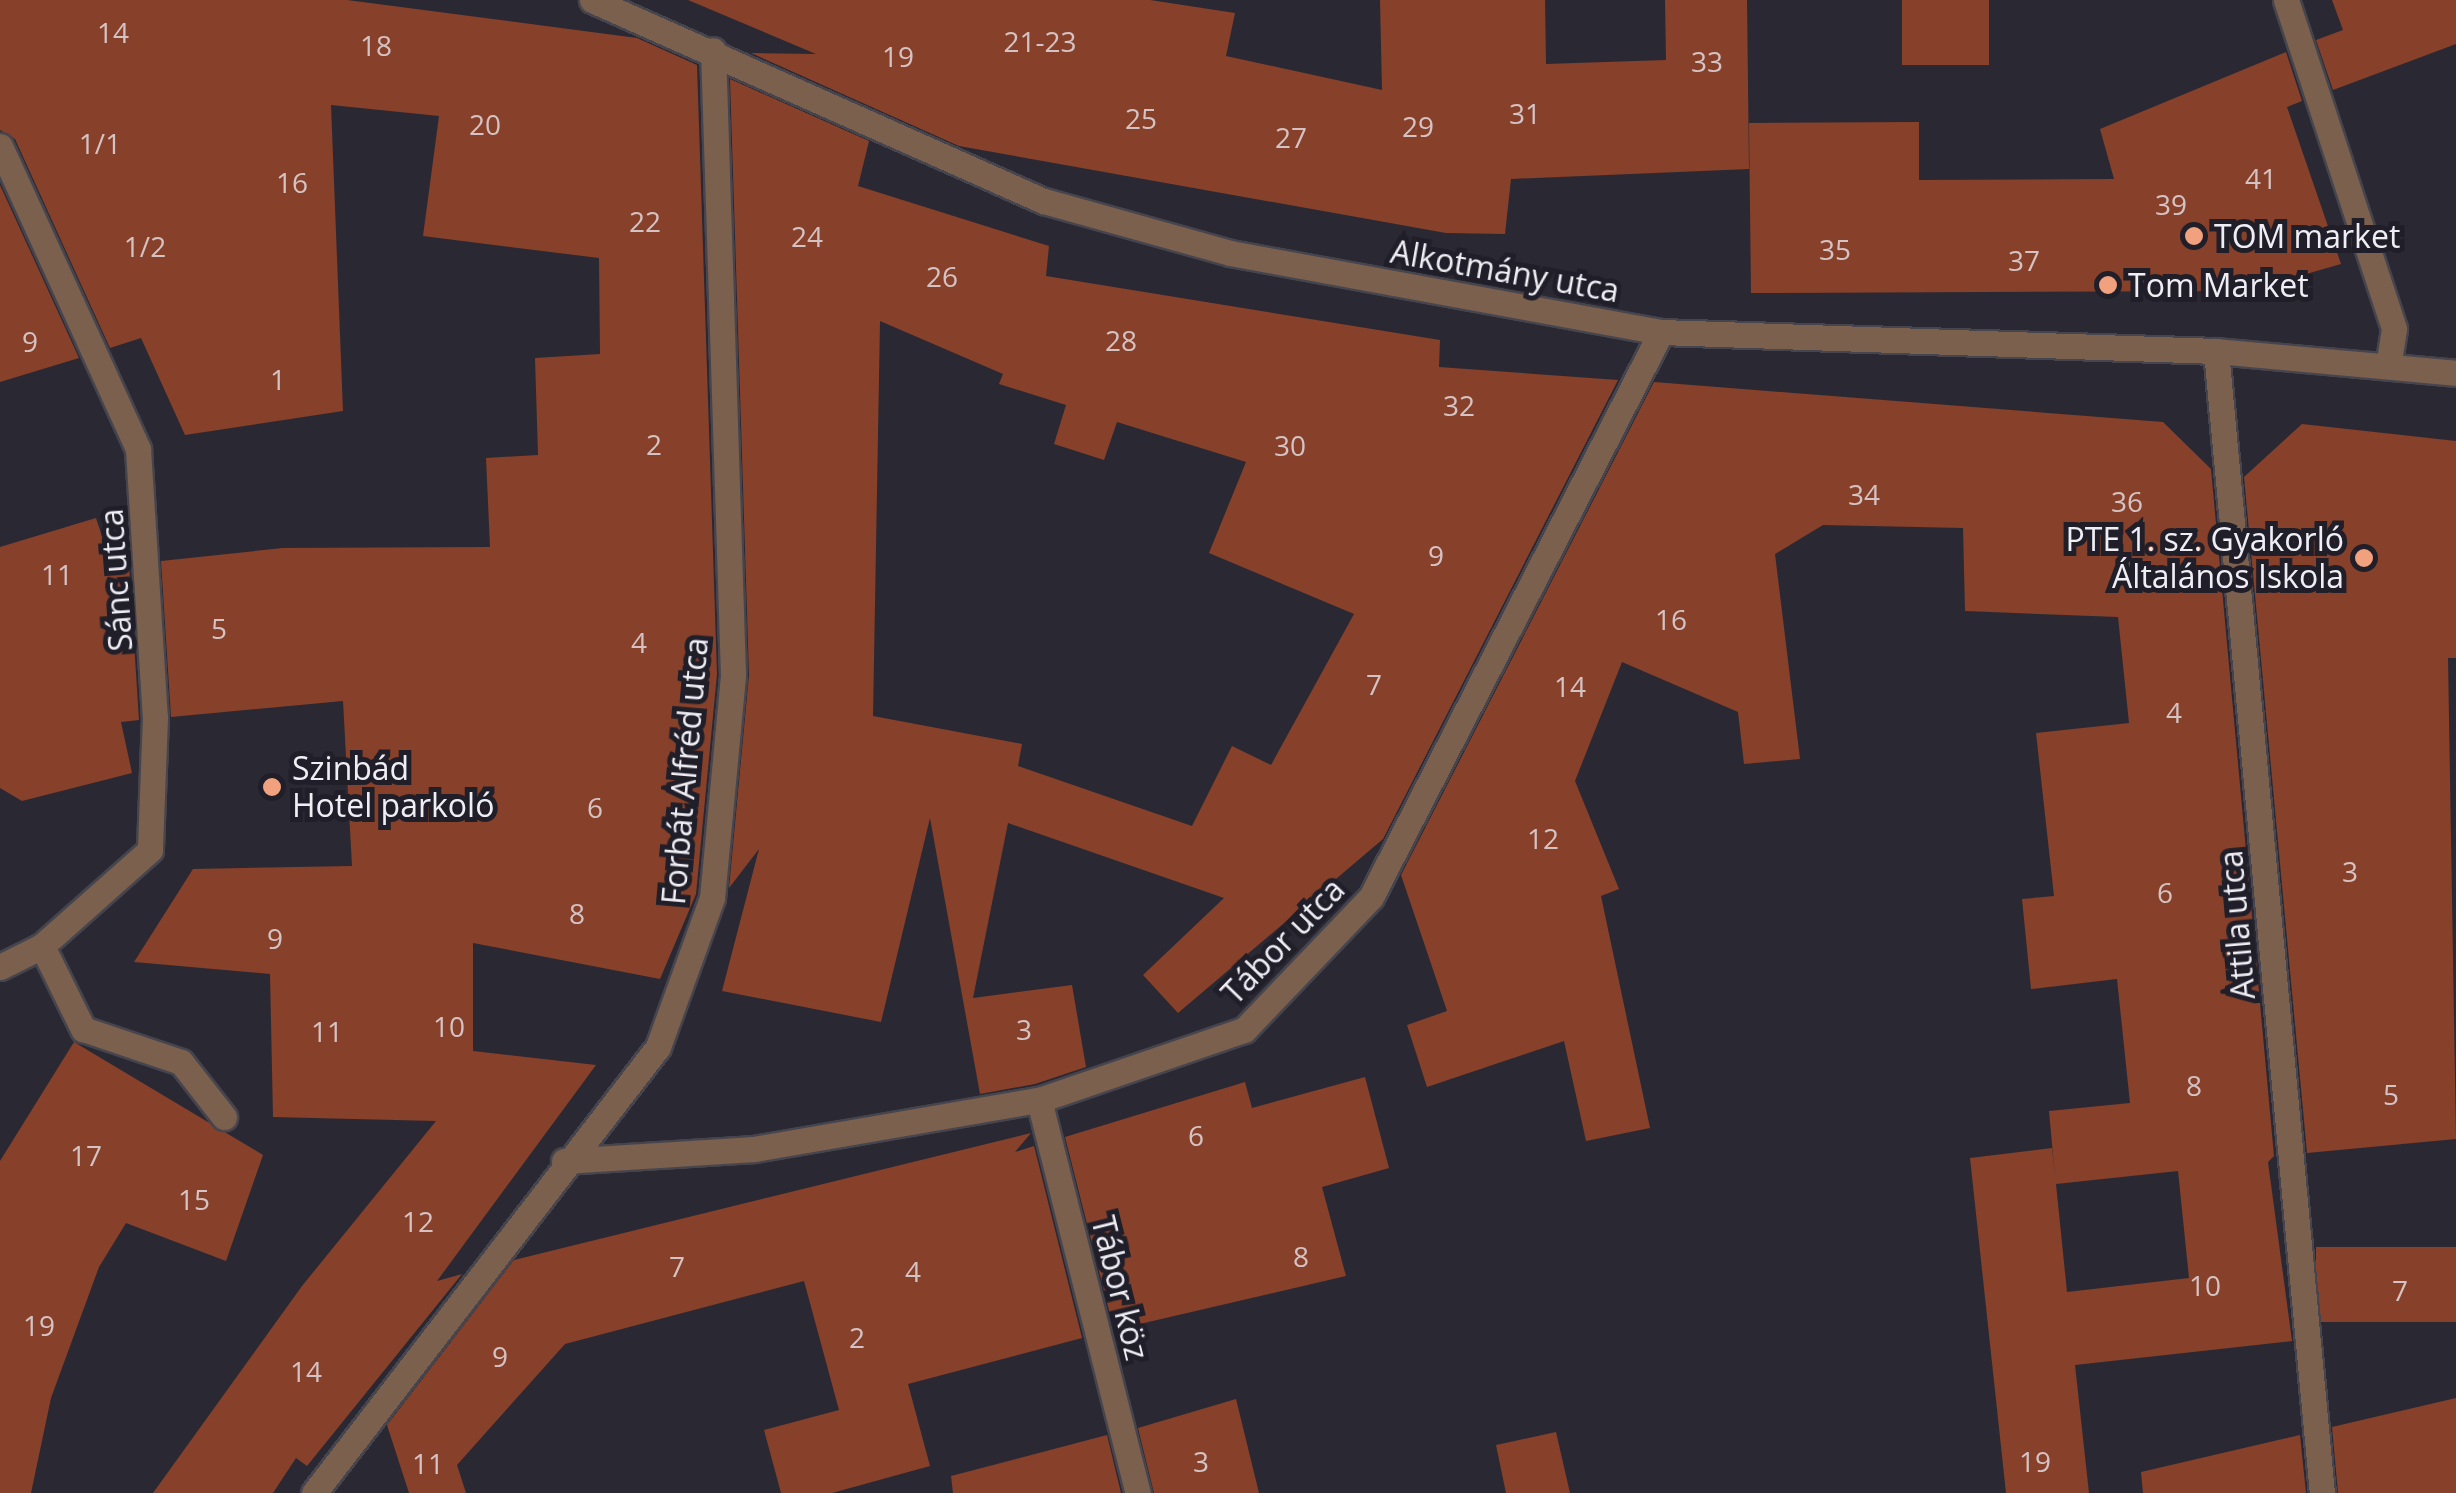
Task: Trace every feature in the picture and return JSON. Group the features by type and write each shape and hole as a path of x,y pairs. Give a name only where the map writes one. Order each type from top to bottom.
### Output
{"street":[{"name":"Alkotmány utca","path":"592,0 713,50 1044,201 1230,253 1661,332 2216,351 2456,373"},
{"path":"2286,0 2394,330 2388,365"},
{"name":"Forbát Alfréd utca","path":"314,1493 564,1161 658,1048 712,898 732,675 713,50"},
{"name":"Sánc utca","path":"0,146 138,449 150,561 150,850 42,946 0,966"},
{"name":"Tábor utca","path":"564,1161 754,1149 1039,1100 1128,1077 1244,1030 1371,897 1661,332"},
{"name":"Attila utca","path":"2216,351 2322,1493"},
{"path":"42,946 83,1029 182,1062 224,1117"},
{"name":"Tábor köz","path":"1039,1100 1138,1493"}],"building":[{"path":"0,0 347,0 637,38 697,65 717,674 696,894 660,979 473,943 473,1051 596,1065 437,1281 462,1274 307,1466 296,1458 273,1493 153,1493 302,1286 436,1121 273,1117 270,974 134,962 193,869 352,866 343,701 171,717 161,561 283,548 490,547 486,458 538,455 535,358 600,354 599,258 423,236 439,116 331,105 343,411 185,435 141,338 110,348 15,139 0,130"},
{"path":"688,0 1150,0 1235,13 1226,56 1382,90 1380,0 1545,0 1546,64 1666,60 1665,0 1747,0 1749,169 1511,179 1505,234 1446,233 959,146 751,53 816,54"},
{"path":"1902,0 1989,0 1989,65 1902,65"},
{"path":"2332,0 2456,0 2456,44 2333,90 2316,40 2343,30"},
{"path":"2286,52 2302,101 2287,107 2341,264 2246,291 1751,293 1749,123 1919,122 1919,180 2114,179 2100,129"},
{"path":"730,79 869,141 858,186 1049,246 1046,276 1440,340 1439,367 1618,380 1383,839 1178,1013 1143,975 1224,898 1008,823 973,998 1072,985 1086,1067 1035,1084 980,1094 930,818 881,1022 722,991 759,849 729,888 749,675","holes":["880,321 1003,374 999,384 1066,405 1054,444 1104,460 1117,422 1246,462 1209,553 1354,614 1271,765 1232,746 1192,826 1018,766 1022,744 873,716"]},
{"path":"0,185 79,358 0,382"},
{"path":"1654,382 2163,422 2211,469 2274,1156 2268,1162 2292,1341 2075,1365 2089,1493 2006,1493 1970,1158 2052,1148 2055,1177 2049,1111 2130,1103 2117,979 2031,989 2022,899 2054,896 2036,733 2129,723 2118,617 1965,611 1963,528 1823,525 1775,554 1800,759 1744,764 1738,712 1622,662 1575,781 1619,889 1601,896 1650,1128 1586,1141 1564,1041 1427,1087 1407,1025 1447,1011 1401,875","holes":["2178,1171 2189,1278 2067,1292 2056,1184"]},
{"path":"2302,424 2456,441 2456,658 2448,658 2456,1139 2307,1153 2244,477"},
{"path":"96,518 112,567 129,565 139,720 121,722 132,773 22,801 0,788 0,547"},
{"path":"74,1042 263,1155 226,1261 126,1223 99,1267 51,1398 31,1493 0,1493 0,1161"},
{"path":"1365,1077 1389,1168 1322,1187 1346,1276 1114,1330 1065,1137 1245,1082 1252,1108"},
{"path":"1031,1133 1015,1152 1034,1146 1082,1338 908,1384 930,1466 832,1493 781,1493 764,1430 839,1410 804,1281 565,1344 457,1465 466,1493 409,1493 387,1425 514,1260"},
{"path":"2316,1247 2456,1247 2456,1322 2316,1322"},
{"path":"2456,1398 2456,1493 2338,1493 2332,1427"},
{"path":"1236,1399 1259,1493 1154,1493 1138,1428"},
{"path":"1556,1432 1570,1493 1506,1493 1496,1445"},
{"path":"1107,1435 1121,1493 953,1493 951,1476"},
{"path":"2300,1435 2306,1493 2143,1493 2141,1472"}],"place":[{"name":"TOM market","path":"2194,236"},
{"name":"Tom Market","path":"2108,285"},
{"name":"PTE 1. sz. Gyakorló Általános Iskola","path":"2364,558"},
{"name":"Szinbád Hotel parkoló","path":"272,787"}]}
